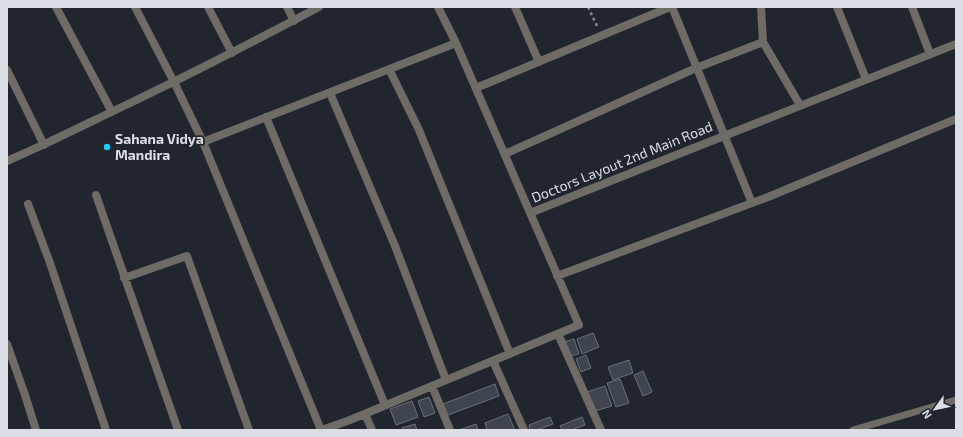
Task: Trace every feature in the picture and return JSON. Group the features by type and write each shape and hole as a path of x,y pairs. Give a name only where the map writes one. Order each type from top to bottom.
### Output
{"street":[{"path":"56,7 112,112"},
{"path":"135,7 203,142 322,430 385,406 579,325 476,88 438,7"},
{"path":"208,7 232,53"},
{"path":"287,7 294,20"},
{"path":"7,161 44,145 174,82 319,7"},
{"path":"515,7 539,62"},
{"path":"476,88 671,7 723,136 752,203"},
{"path":"761,7 763,42 800,105"},
{"path":"837,7 866,79"},
{"path":"912,7 930,54"},
{"path":"505,154 696,68 763,42"},
{"path":"203,142 456,43"},
{"name":"Doctors Layout 2nd Main Road","path":"530,213 956,44"},
{"path":"389,69 419,130 510,354"},
{"path":"7,70 11,87 44,145"},
{"path":"330,93 395,246 446,380"},
{"path":"266,117 385,406"},
{"path":"557,276 752,203 956,119"},
{"path":"96,195 178,430"},
{"path":"28,204 50,263 106,430"},
{"path":"124,278 187,256 249,430"},
{"path":"558,334 601,430"},
{"path":"7,344 26,395 36,430"},
{"path":"493,360 524,430"},
{"path":"432,386 450,430"},
{"path":"365,414 372,430"}],"lane":[{"path":"853,430 956,400"}],"path":[{"path":"588,7 602,36"}],"building":[{"path":"593,333 599,347 582,354 577,339"},
{"path":"574,339 579,354 570,356 564,342"},
{"path":"586,355 591,368 581,372 576,359"},
{"path":"629,360 633,373 613,380 608,367"},
{"path":"643,371 652,392 643,396 634,375"},
{"path":"620,379 629,403 616,407 607,383"},
{"path":"495,384 499,396 448,415 443,404"},
{"path":"605,386 612,406 595,411 587,392"},
{"path":"429,397 435,413 424,417 418,401"},
{"path":"412,401 418,417 396,425 390,409"},
{"path":"508,414 515,430 487,430 485,423"},
{"path":"550,417 553,424 537,430 530,430 529,425"},
{"path":"582,417 585,425 571,430 562,430 560,426"},
{"path":"415,424 417,430 402,430 402,428"},
{"path":"476,424 478,430 459,430"}],"place":[{"name":"Sahana Vidya Mandira","path":"107,147"}]}
